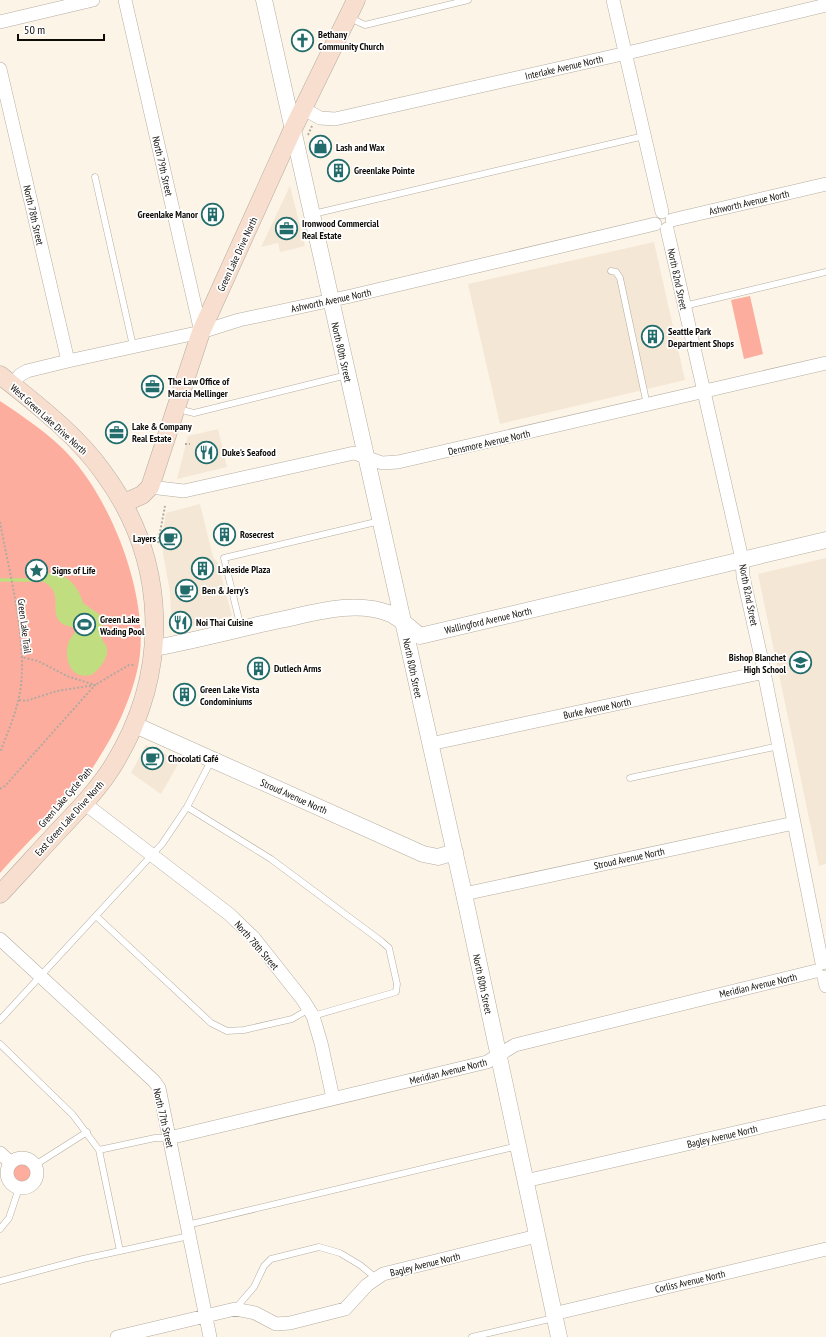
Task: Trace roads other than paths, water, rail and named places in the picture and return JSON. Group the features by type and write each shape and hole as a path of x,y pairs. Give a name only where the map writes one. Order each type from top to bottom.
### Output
{"main road":[{"name":"Green Lake Drive North","path":"150,487 200,332 292,132 356,0"},
{"name":"West Green Lake Drive North","path":"6,380 84,450 103,471 124,503"},
{"path":"124,503 142,495 150,487"},
{"name":"East Green Lake Drive North","path":"0,894 84,803 114,765 135,725 150,681 155,648 151,581 141,545 124,503"}],"street":[{"path":"0,22 93,0"},
{"name":"North 79th Street","path":"125,0 200,332"},
{"name":"North 80th Street","path":"264,0 292,132 455,852 559,1337"},
{"name":"North 82nd Street","path":"614,0 742,559 743,576 779,746 823,973"},
{"name":"Interlake Avenue North","path":"304,109 320,118 335,119 625,53 826,5"},
{"name":"North 78th Street","path":"0,68 68,361"},
{"name":"Ashworth Avenue North","path":"6,380 27,371 200,332 239,320 330,301 826,184"},
{"name":"Densmore Avenue North","path":"150,487 184,492 354,453 382,463 398,462 703,392 826,362"},
{"name":"Wallingford Avenue North","path":"155,648 241,628 331,610 350,608 365,608 389,613 420,636 826,540"},
{"name":"Burke Avenue North","path":"430,744 764,672"},
{"name":"Stroud Avenue North","path":"135,725 423,854 438,857 455,852"},
{"name":"North 78th Street","path":"84,803 243,926 311,1012 321,1043 333,1098"},
{"name":"Stroud Avenue North","path":"464,894 794,823"},
{"name":"North 77th Street","path":"0,939 154,1081 159,1088 210,1337"},
{"name":"Meridian Avenue North","path":"169,1138 486,1062 499,1057 513,1045 823,973"},
{"name":"Bagley Avenue North","path":"525,1181 826,1112"},
{"path":"0,1152 11,1163"},
{"path":"22,1158 27,1159 35,1165 37,1174 33,1183 25,1188 19,1188 9,1180 8,1170 11,1163 22,1158"},
{"name":"Bagley Avenue North","path":"117,1337 235,1309 246,1310 276,1324 290,1323 345,1309 376,1278 397,1270 537,1236"},
{"name":"Corliss Avenue North","path":"554,1316 826,1249"}],"lane":[{"path":"348,17 365,25 468,0"},
{"path":"311,215 644,136"},
{"path":"95,177 133,346"},
{"path":"611,271 616,272 620,278 647,405"},
{"path":"684,306 826,272"},
{"path":"175,408 194,413 347,375"},
{"path":"241,628 224,558 380,521"},
{"path":"630,778 779,746"},
{"path":"0,1020 152,856 187,807 212,759"},
{"path":"96,916 211,1023 228,1031 244,1030 292,1019 311,1012 396,992 397,984 389,948 313,889 271,859 187,807"},
{"path":"0,1044 73,1115 99,1150 120,1251"},
{"path":"35,1165 87,1132"},
{"path":"99,1150 155,1138 169,1138"},
{"path":"0,1281 120,1251 188,1230 518,1146"},
{"path":"0,1229 12,1211 19,1188"},
{"path":"235,1309 254,1287 264,1266 271,1259 319,1247 340,1253 360,1265 376,1278"},
{"path":"472,1337 554,1316"}],"waterway":[{"path":"0,580 42,580"}],"place":[{"name":"Bethany Community Church","path":"303,40"},
{"name":"Lash and Wax","path":"321,147"},
{"name":"Greenlake Pointe","path":"338,170"},
{"name":"Greenlake Manor","path":"213,214"},
{"name":"Ironwood Commercial Real Estate","path":"286,229"},
{"name":"Seattle Park Department Shops","path":"652,337"},
{"name":"The Law Office of Marcia Mellinger","path":"153,387"},
{"name":"Lake & Company Real Estate","path":"117,432"},
{"name":"Duke's Seafood","path":"206,452"},
{"name":"Rosecrest","path":"224,534"},
{"name":"Layers","path":"171,538"},
{"name":"Lakeside Plaza","path":"202,569"},
{"name":"Signs of Life","path":"37,570"},
{"name":"Ben & Jerry's","path":"186,590"},
{"name":"Noi Thai Cuisine","path":"180,622"},
{"name":"Green Lake Wading Pool","path":"84,625"},
{"name":"Bishop Blanchet High School","path":"801,663"},
{"name":"Dutlech Arms","path":"258,668"},
{"name":"Green Lake Vista Condominiums","path":"185,695"},
{"name":"Chocolati Café","path":"153,758"}]}
